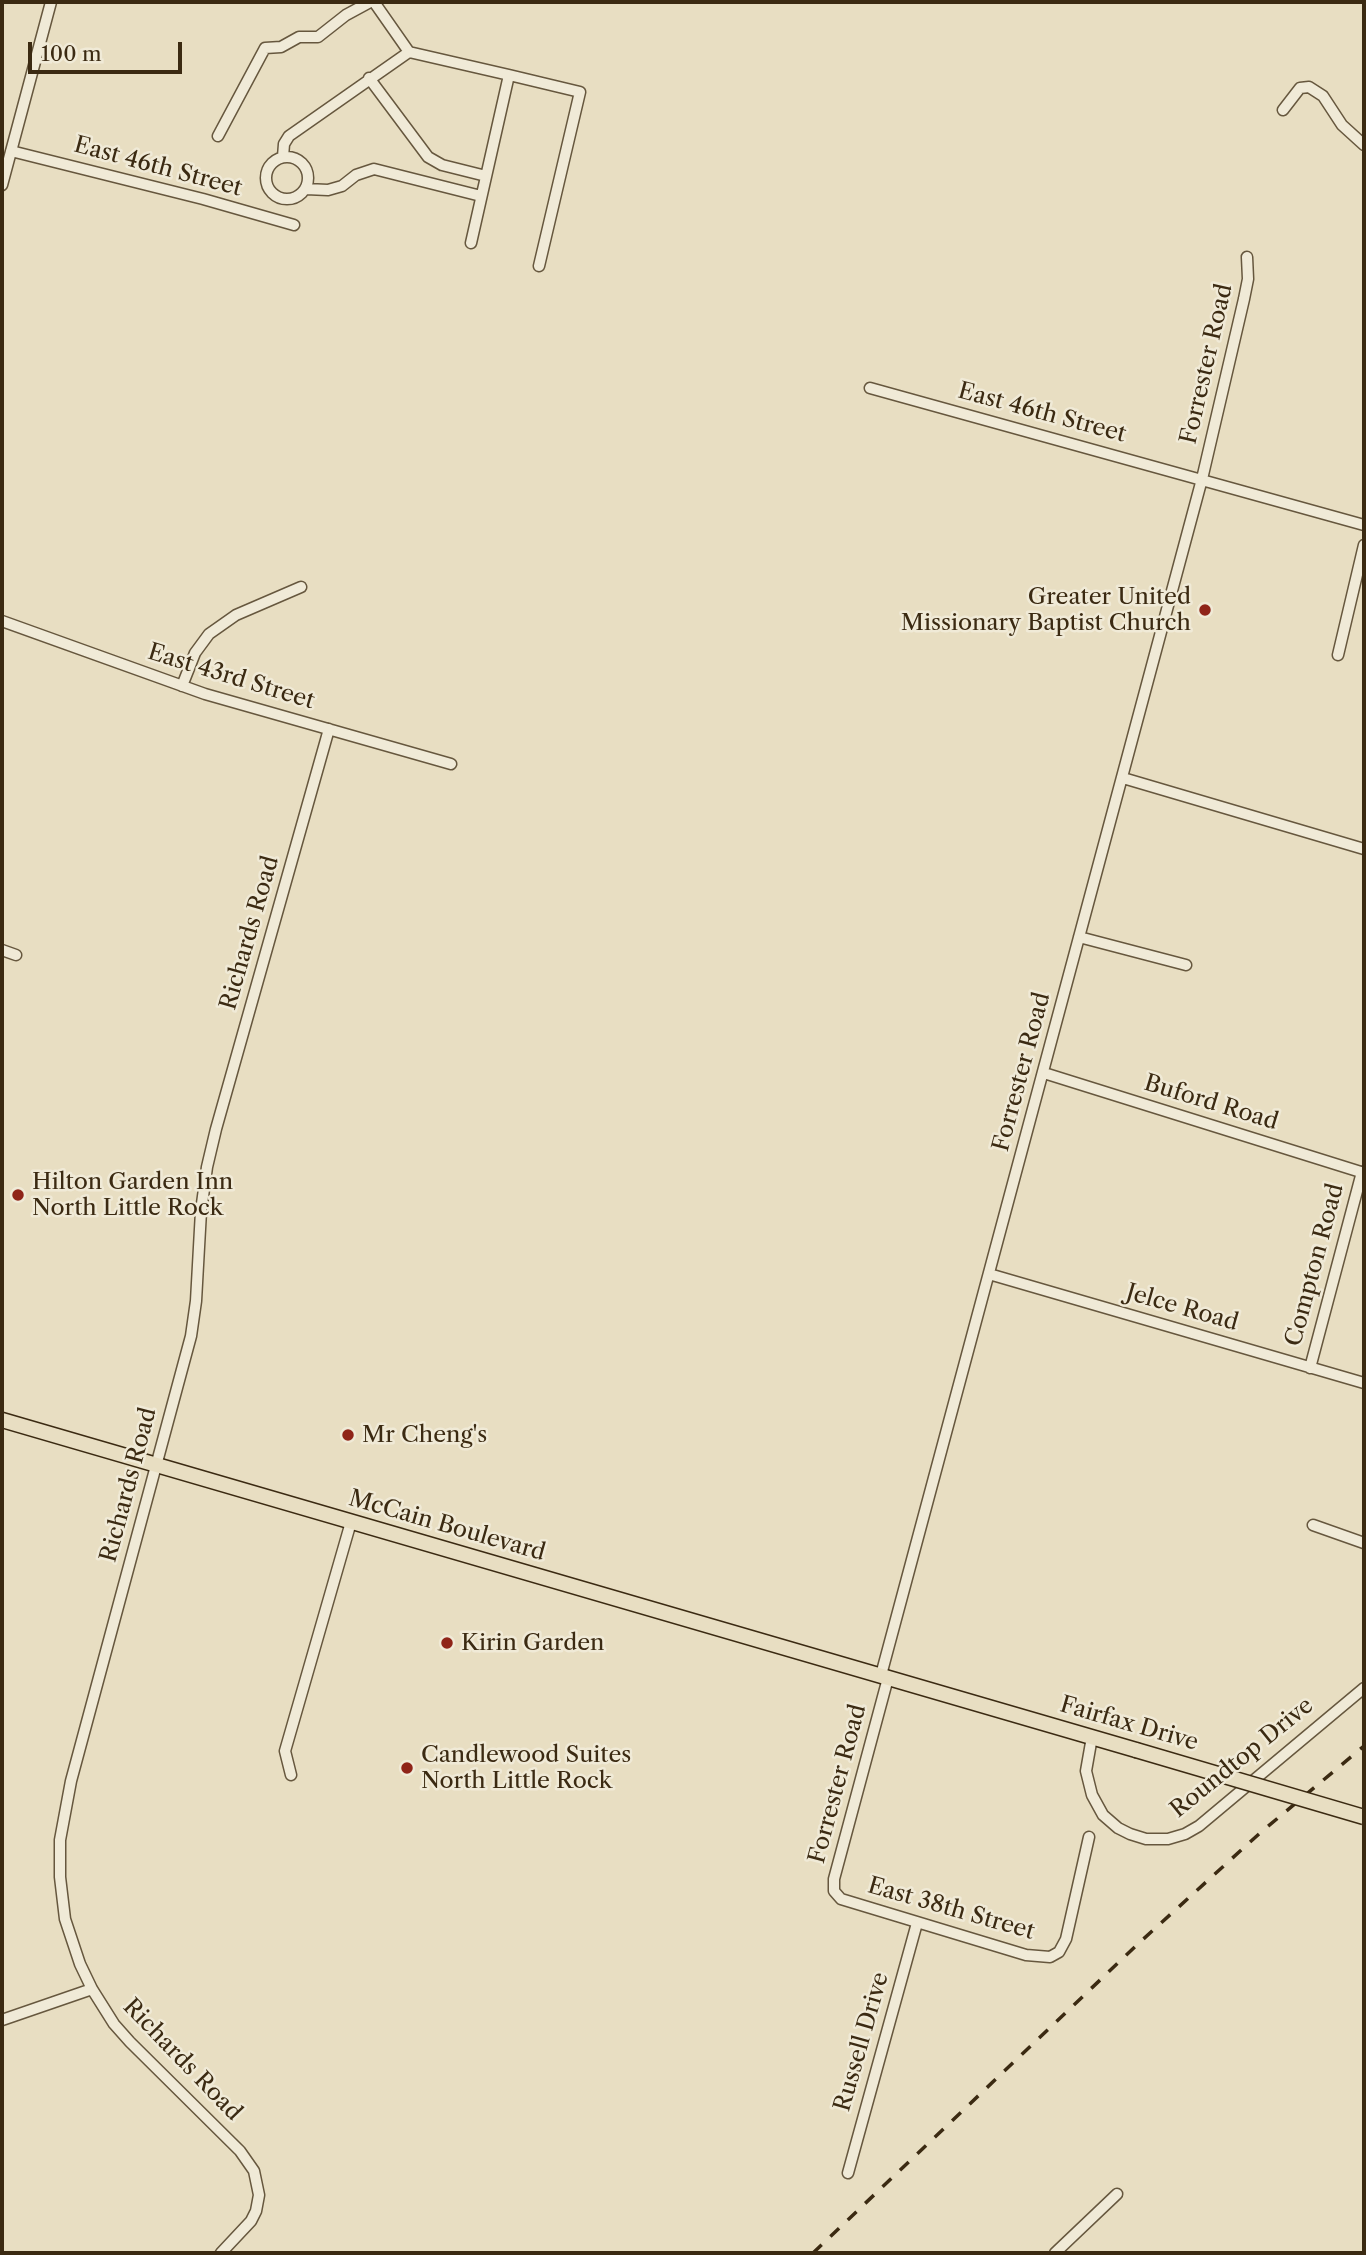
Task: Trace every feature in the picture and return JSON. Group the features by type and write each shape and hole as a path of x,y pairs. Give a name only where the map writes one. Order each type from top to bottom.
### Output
{"main road":[{"name":"McCain Boulevard","path":"2,1420 884,1676"},
{"name":"Fairfax Drive","path":"884,1676 1364,1817"}],"street":[{"path":"2,185 51,2"},
{"path":"218,135 265,48 281,47 299,37 318,37 346,15 372,2 409,52 580,92 539,266"},
{"path":"283,157 284,144 289,136 409,52"},
{"path":"471,243 509,75"},
{"path":"369,78 428,157 442,165 486,176"},
{"path":"1283,110 1300,88 1309,87 1323,96 1342,125 1364,145"},
{"name":"East 46th Street","path":"11,151 203,199 294,225"},
{"path":"283,157 296,158 307,168 309,181 306,189 299,196 282,198 270,191 265,178 271,164 283,157"},
{"path":"306,189 328,190 342,186 356,175 374,169 481,196"},
{"path":"269,218 282,198"},
{"path":"281,222 282,198"},
{"name":"Forrester Road","path":"841,1899 834,1891 834,1879 884,1676 1202,479 1248,279 1247,257"},
{"name":"East 46th Street","path":"870,388 1202,479"},
{"name":"Forrester Road","path":"1202,479 1364,525"},
{"path":"1338,655 1364,545"},
{"path":"182,686 195,653 209,634 236,614 301,587"},
{"name":"East 43rd Street","path":"2,621 182,686 451,764"},
{"name":"Richards Road","path":"221,2253 251,2221 256,2211 259,2195 254,2171 240,2151 130,2042 114,2024 92,1989 80,1964 65,1919 60,1877 60,1840 71,1782 191,1336 207,1167 329,729"},
{"path":"1124,778 1364,849"},
{"path":"1079,937 1186,965"},
{"path":"2,950 16,955"},
{"name":"Buford Road","path":"1044,1073 1363,1172"},
{"name":"Compton Road","path":"1310,1368 1363,1172"},
{"name":"Jelce Road","path":"989,1274 1364,1382"},
{"path":"291,1775 285,1751 351,1522"},
{"path":"1313,1525 1364,1542"},
{"name":"Roundtop Drive","path":"1092,1737 1086,1761 1087,1779 1103,1815 1130,1834 1146,1839 1168,1839 1199,1826 1364,1688"},
{"name":"East 38th Street","path":"841,1899 1026,1955 1050,1957 1059,1952 1066,1939 1089,1837"},
{"name":"Russell Drive","path":"848,2173 917,1923"},
{"path":"2,2020 92,1989"},
{"path":"1055,2253 1117,2194"}],"railway":[{"path":"813,2253 1139,1943 1260,1833 1364,1746"}],"place":[{"name":"Greater United Missionary Baptist Church","path":"1205,610"},
{"name":"Hilton Garden Inn North Little Rock","path":"18,1195"},
{"name":"Mr Cheng's","path":"348,1435"},
{"name":"Kirin Garden","path":"447,1643"},
{"name":"Candlewood Suites North Little Rock","path":"407,1768"}]}
